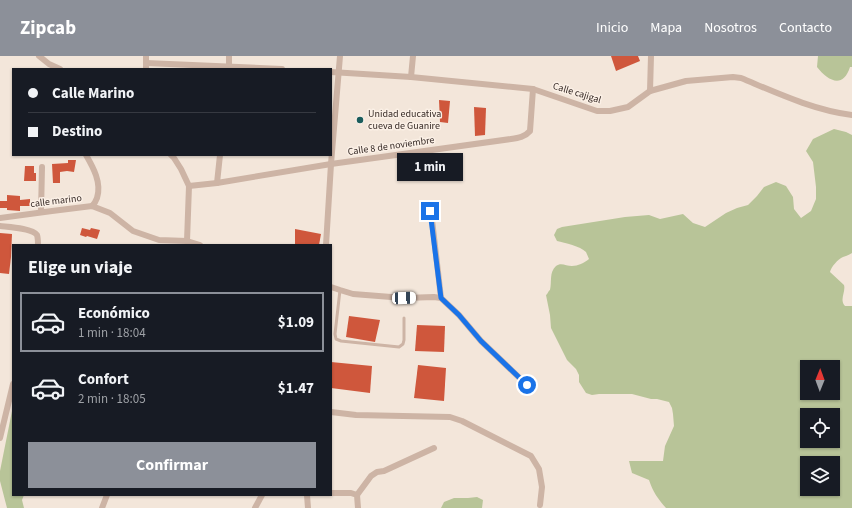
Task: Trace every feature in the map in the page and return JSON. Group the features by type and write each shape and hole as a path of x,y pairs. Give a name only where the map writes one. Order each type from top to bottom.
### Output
{"street":[{"path":"39,56 49,64 58,68"},
{"path":"146,56 146,66 229,68 229,56"},
{"path":"332,152 340,56"},
{"path":"411,77 413,56"},
{"path":"650,91 651,56"},
{"name":"Calle cajigal","path":"332,72 411,77 533,90 597,111 610,111 628,107 650,91 686,81 733,77 741,78 791,99 836,113 852,115"},
{"name":"Calle 8 de noviembre","path":"189,186 218,183 331,164 511,140 522,137 527,135 530,131 533,90"},
{"path":"87,156 97,178 98,187 97,197 92,206"},
{"path":"172,156 181,169 189,186 187,241"},
{"path":"218,183 220,156"},
{"path":"326,244 332,156"},
{"path":"41,212 42,167"},
{"name":"calle marino","path":"0,218 92,206 110,213 133,232 159,240 187,241 197,244"},
{"path":"430,211 441,298"},
{"path":"0,226 34,232 37,236 38,244"},
{"path":"332,287 353,294 404,298 441,298 459,315 481,341 527,385"},
{"path":"0,438 12,388"},
{"path":"332,412 356,415 450,416 462,421 531,456 539,469 542,487 540,505"},
{"path":"358,508 357,495 371,476 434,448"},
{"path":"332,493 351,493 357,495"},
{"path":"102,508 107,496"},
{"path":"255,508 261,496"},
{"path":"307,496 308,508"}],"lane":[{"path":"340,290 335,334 336,339 341,341 399,347 403,344 404,340 404,318"}],"green space":[{"path":"818,56 852,56 852,67 850,67 847,74 843,78 839,80 830,79 817,67"},
{"path":"834,129 852,135 852,253 839,259 830,272 844,285 843,304 845,306 852,306 852,508 666,508 656,495 649,480 632,473 629,461 663,461 665,446 674,426 672,408 669,402 632,394 592,395 586,393 579,382 579,375 576,369 567,360 551,328 546,295 550,290 552,271 556,266 562,264 570,266 576,265 589,259 586,252 580,248 557,241 554,235 557,229 562,227 625,217 649,215 660,219 683,214 693,223 705,227 726,213 748,205 764,187 776,182 786,186 793,197 794,209 801,218 811,211 816,199 813,162 806,151 813,139"},
{"path":"12,411 12,496 24,496 22,500 24,508 7,508 0,481 0,471"},
{"path":"477,497 483,500 482,508 441,508 444,502 454,498"}],"building":[{"path":"611,56 638,56 640,61 616,71"},
{"path":"439,100 450,101 448,123 440,122"},
{"path":"474,107 486,108 485,135 475,136"},
{"path":"68,160 76,160 74,172 60,172 60,183 53,183 52,164 68,163"},
{"path":"25,166 34,166 36,181 24,181"},
{"path":"7,195 20,196 20,200 30,199 30,206 20,206 20,211 0,208 0,201 7,201"},
{"path":"82,228 100,230 97,239 80,235"},
{"path":"295,229 321,234 319,244 295,244"},
{"path":"0,233 12,234 9,274 0,273"},
{"path":"349,316 380,320 375,342 346,337"},
{"path":"417,325 445,326 444,352 415,351"},
{"path":"332,362 372,366 370,393 332,388"},
{"path":"418,365 446,368 444,401 414,398"}],"place":[{"name":"Unidad educativa cueva de Guanire","path":"360,120"}],"route":[{"path":"430,211 441,298 459,315 481,341 527,385"}]}
